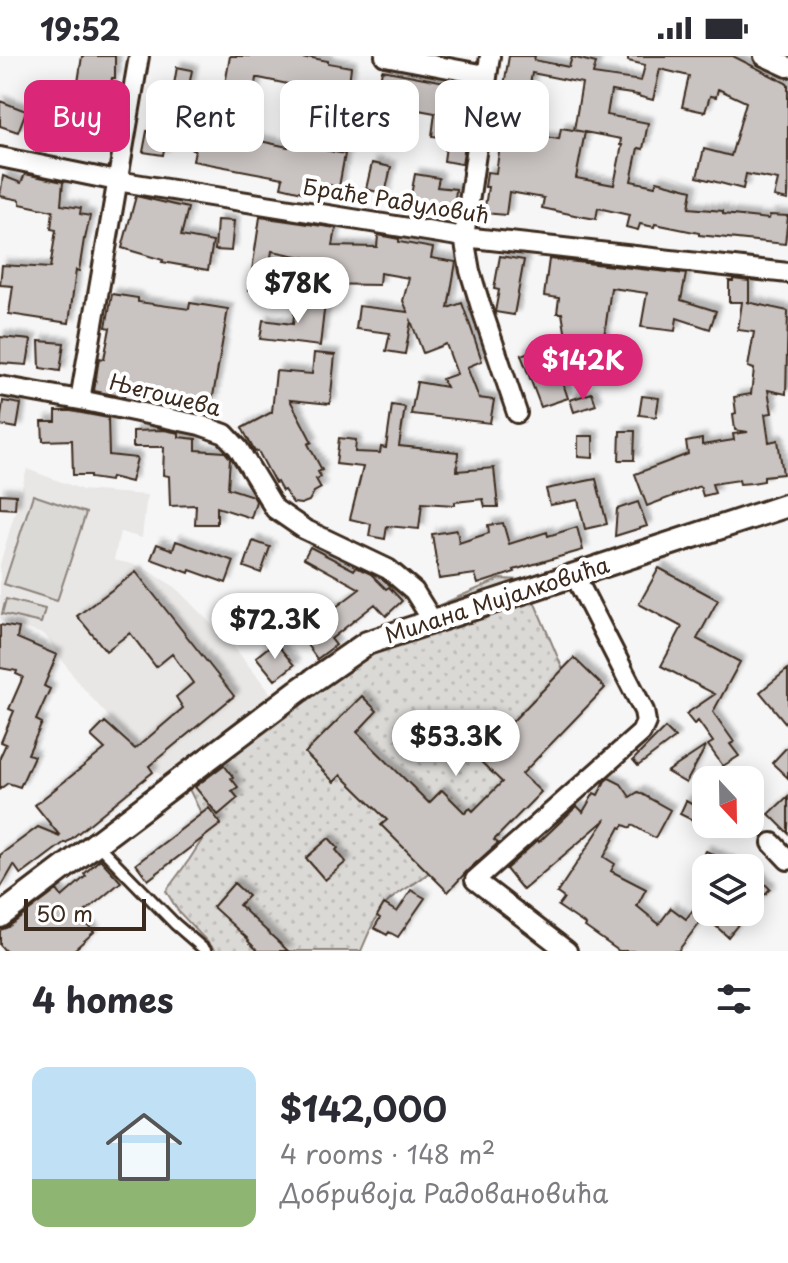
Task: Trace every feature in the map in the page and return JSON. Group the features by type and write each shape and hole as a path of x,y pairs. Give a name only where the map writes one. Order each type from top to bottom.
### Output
{"street":[{"path":"80,400 139,56"},
{"path":"385,56 488,65 464,237 470,271 517,413"},
{"path":"764,56 788,67"},
{"name":"Браће Радуловић","path":"0,157 117,181 464,237 788,273"},
{"name":"Његошева","path":"0,386 200,425 225,434 238,448 275,509 304,529 388,569 414,591 432,620"},
{"name":"Милана Мијалковића","path":"0,916 298,691 367,643 788,505"},
{"path":"567,951 475,880 641,733 646,722 644,711 574,574"},
{"path":"772,843 788,860"}],"lane":[{"path":"97,844 175,924 206,951"}],"shaded area":[{"path":"27,469 83,490 147,495 142,538 120,532 114,560 141,566 175,587 234,647 273,696 167,783 76,680 45,635 0,621 0,564"},
{"path":"33,495 86,513 57,601 4,584"},
{"path":"500,579 525,580 573,693 431,870 383,908 361,951 216,951 178,911 166,891 209,829 189,789 284,705 426,611"},
{"path":"6,599 45,609 41,623 2,614"}],"building":[{"path":"82,56 115,56 115,78 78,80"},
{"path":"230,56 307,57 351,67 349,80 226,80"},
{"path":"509,56 535,56 534,60 569,67 572,57 596,63 593,74 641,81 645,65 628,61 628,56 733,56 788,84 788,200 774,197 778,180 746,174 743,189 697,177 704,149 731,156 746,102 718,89 716,97 710,96 705,112 682,107 689,76 660,69 653,100 611,91 607,115 648,123 643,149 638,148 631,181 655,186 657,181 692,190 689,208 769,219 770,215 788,216 785,244 699,235 655,224 654,227 640,224 638,230 626,227 629,215 598,208 596,219 579,216 542,208 544,198 509,192 506,215 484,213 487,172 496,173 499,152 549,152 549,138 559,139 561,128 574,130 582,83 532,73 531,80 505,80","holes":["585,132 621,139 614,185 576,178"]},
{"path":"177,67 192,70 190,80 175,80"},
{"path":"382,70 435,80 435,113 419,110 419,80 380,80"},
{"path":"0,101 24,110 18,132 0,126"},
{"path":"146,136 146,152 164,152 163,155 143,152"},
{"path":"264,142 280,145 280,152 345,154 339,187 304,180 302,192 281,187 283,178 193,161 195,152 264,152"},
{"path":"445,152 464,152 462,164 444,161"},
{"path":"372,163 391,167 385,194 366,189"},
{"path":"25,174 63,182 61,205 81,208 80,214 90,216 79,271 76,270 69,323 9,314 13,286 0,285 2,265 50,268 56,230 51,229 53,211 0,196 3,176 21,183"},
{"path":"415,174 439,178 437,187 456,189 454,209 410,200"},
{"path":"136,196 188,208 181,236 213,242 208,270 162,262 122,248"},
{"path":"260,217 336,228 333,246 377,247 378,235 433,248 431,258 456,262 448,308 462,303 482,361 467,367 479,398 494,400 490,423 411,414 417,382 446,387 442,379 457,374 446,344 423,353 411,321 405,354 386,351 390,333 356,329 359,306 408,312 403,301 409,278 380,273 379,285 312,284 317,260 272,251 265,293 249,290"},
{"path":"217,220 234,221 231,251 215,250"},
{"path":"500,256 524,260 514,315 495,312 499,290 494,289"},
{"path":"549,259 686,274 681,300 716,311 710,329 677,318 675,331 641,327 647,293 611,288 603,344 583,341 589,356 558,369 568,398 541,407 521,355 566,337 562,313 557,313 559,298 544,296"},
{"path":"729,281 749,281 747,302 788,311 786,394 768,390 772,413 765,414 769,442 778,440 783,474 764,476 764,481 752,483 740,484 739,480 712,484 715,493 703,496 700,486 647,506 635,474 688,454 686,442 702,439 702,445 734,440 733,434 748,432 735,430 734,397 751,394 754,369 748,367 754,332 738,330 742,302 729,302"},
{"path":"112,294 138,298 138,302 189,309 190,303 228,309 212,402 161,393 125,390 124,397 94,391 99,358 104,359 110,328 106,327"},
{"path":"296,298 325,302 320,346 260,339 263,320 293,324"},
{"path":"0,337 31,340 27,365 0,363"},
{"path":"39,341 64,343 60,371 40,368"},
{"path":"314,353 335,355 330,404 290,400 312,442 308,444 322,470 318,472 321,477 316,479 321,488 314,492 309,501 301,504 293,503 275,483 242,428 272,412 276,371 312,374"},
{"path":"592,393 596,405 574,412 570,400"},
{"path":"642,396 659,398 656,417 639,415"},
{"path":"3,401 21,404 17,428 0,425"},
{"path":"392,405 405,407 399,446 458,452 457,471 494,468 498,507 485,507 483,499 455,502 455,505 422,503 419,529 387,526 385,539 369,536 371,524 350,519 363,467 336,464 339,438 356,440 355,452 380,453 381,447 386,448"},
{"path":"56,411 108,418 109,455 137,458 131,482 111,477 110,481 90,478 90,475 73,475 72,440 43,441 42,422 56,422"},
{"path":"133,431 179,433 179,437 196,439 196,450 225,452 230,458 228,488 253,496 256,501 251,518 217,507 217,524 195,524 196,505 170,506 169,476 163,475 164,447 133,447"},
{"path":"620,431 635,431 634,460 619,460"},
{"path":"578,436 593,436 593,458 578,457"},
{"path":"596,479 607,524 585,529 578,500 550,505 546,489"},
{"path":"0,494 16,495 15,509 0,508"},
{"path":"638,502 647,526 615,536 617,509"},
{"path":"503,523 509,544 547,532 548,536 577,527 583,550 478,584 475,574 439,579 432,534 457,530 459,543 489,533 488,525"},
{"path":"176,541 234,561 226,583 151,559 157,544 173,550"},
{"path":"253,541 270,547 261,573 244,567"},
{"path":"310,547 354,570 356,567 371,574 402,601 386,616 375,604 331,639 336,645 317,659 301,636 360,589 304,558"},
{"path":"659,568 718,600 697,639 740,662 713,712 734,742 730,744 739,756 723,766 708,745 713,742 698,721 694,724 686,714 715,694 661,666 682,627 639,604"},
{"path":"136,572 234,696 149,766 153,772 66,843 21,875 14,865 0,889 0,855 38,827 60,836 35,805 105,749 91,736 105,722 135,749 183,708 176,697 193,683 172,654 156,667 130,633 106,651 77,616"},
{"path":"0,625 19,628 17,638 57,655 44,686 50,689 36,720 42,723 28,754 34,756 20,787 8,783 0,789 0,757 6,744 1,742 14,711 9,709 23,677 16,674 17,671 0,668"},
{"path":"275,642 294,665 275,680 256,657"},
{"path":"574,658 605,688 522,774 541,792 494,840 498,843 448,892 381,825 387,820 341,775 334,782 305,753 362,696 377,711 357,732 429,803 442,790 465,813 470,808 473,811 502,782 477,758"},
{"path":"788,669 788,726 760,692"},
{"path":"665,728 675,738 638,766 633,760"},
{"path":"706,746 695,766 692,766 686,783 667,772"},
{"path":"788,746 788,778 772,763"},
{"path":"224,765 238,787 232,791 238,798 218,815 195,787"},
{"path":"609,778 621,784 630,797 638,792 670,810 655,838 632,825 631,828 620,827 604,857 615,864 611,871 646,889 637,906 659,924 671,908 686,919 692,911 692,926 697,926 678,951 619,951 558,906 564,898 557,893 606,819 523,890 506,869 577,806 583,812"},
{"path":"788,796 788,833 769,814"},
{"path":"686,801 692,804 692,820 680,814"},
{"path":"209,808 221,824 148,880 136,864"},
{"path":"329,838 346,862 325,880 306,858"},
{"path":"100,859 121,882 80,916 94,932 73,951 5,951 0,945 0,930 57,890 62,897"},
{"path":"234,883 248,896 239,905 288,951 258,951 213,907"},
{"path":"411,890 425,898 398,937 374,928 384,904 397,912"},
{"path":"716,926 737,926 728,937"}]}
